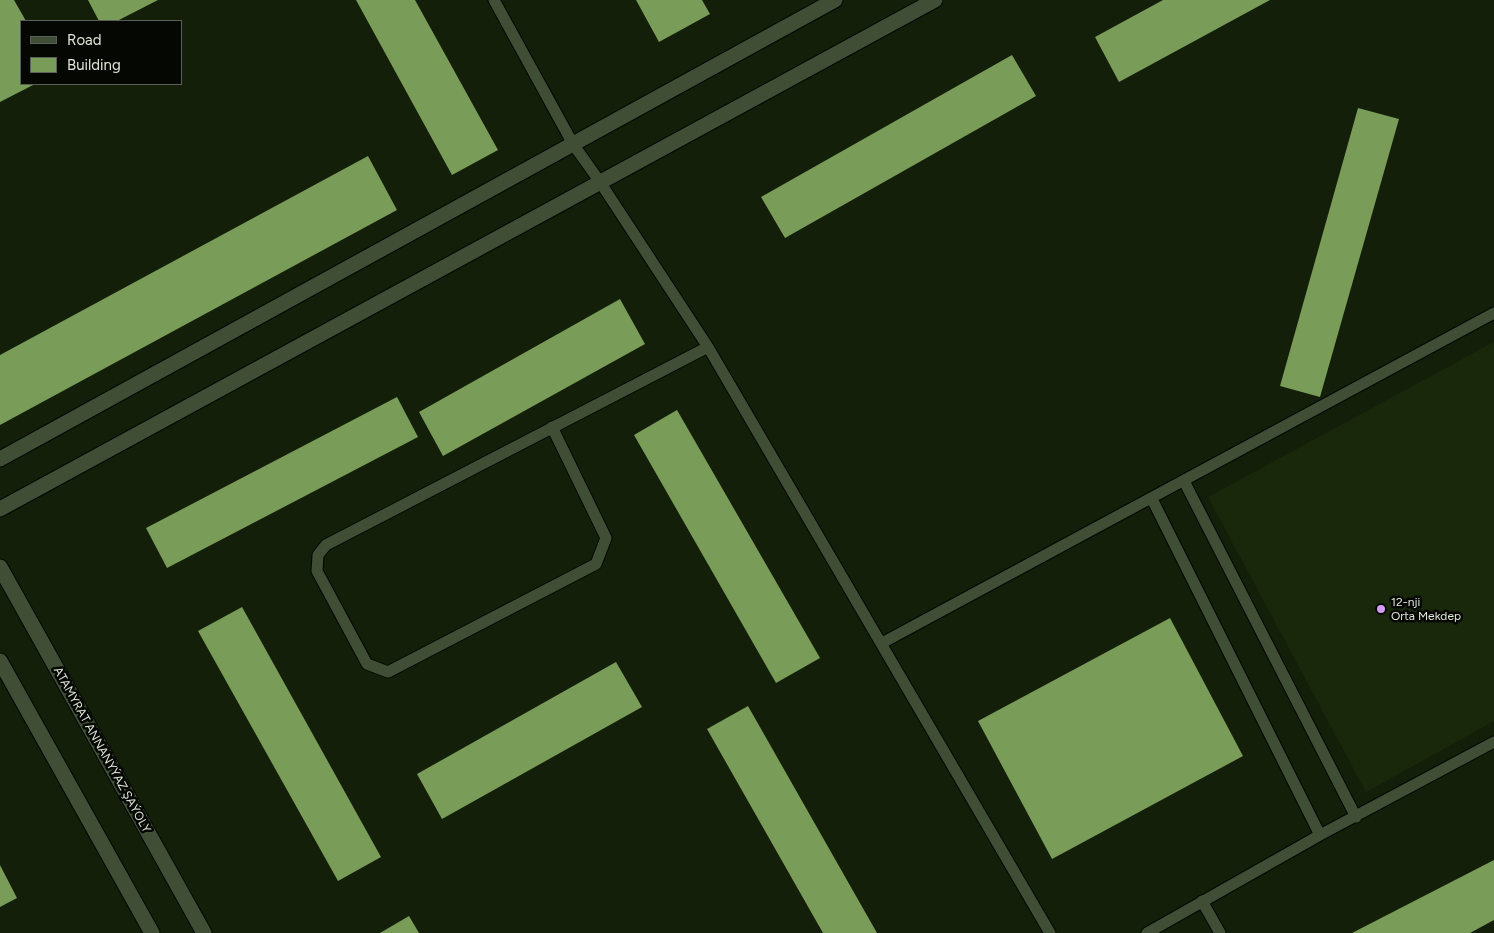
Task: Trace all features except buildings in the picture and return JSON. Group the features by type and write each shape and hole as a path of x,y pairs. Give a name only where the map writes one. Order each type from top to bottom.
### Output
{"street":[{"path":"0,459 835,0"},
{"path":"0,509 935,0"},
{"name":"ATAMYRAT ANNANYÝAZ ŞAÝOLY","path":"0,567 204,933"},
{"path":"0,661 152,933"}],"lane":[{"path":"494,0 573,144 708,347 1050,933"},
{"path":"882,643 1494,313"},
{"path":"552,428 606,538 596,564 388,672 367,664 316,571 318,555 326,544 708,347"},
{"path":"1184,480 1356,817"},
{"path":"1152,499 1320,835"},
{"path":"1147,933 1320,835 1494,742"},
{"path":"1202,901 1220,933"}],"shaded area":[{"name":"12-nji Orta Mekdep","path":"1494,342 1494,721 1366,792 1208,497"}],"place":[{"name":"12-nji Orta Mekdep","path":"1381,609"}]}
